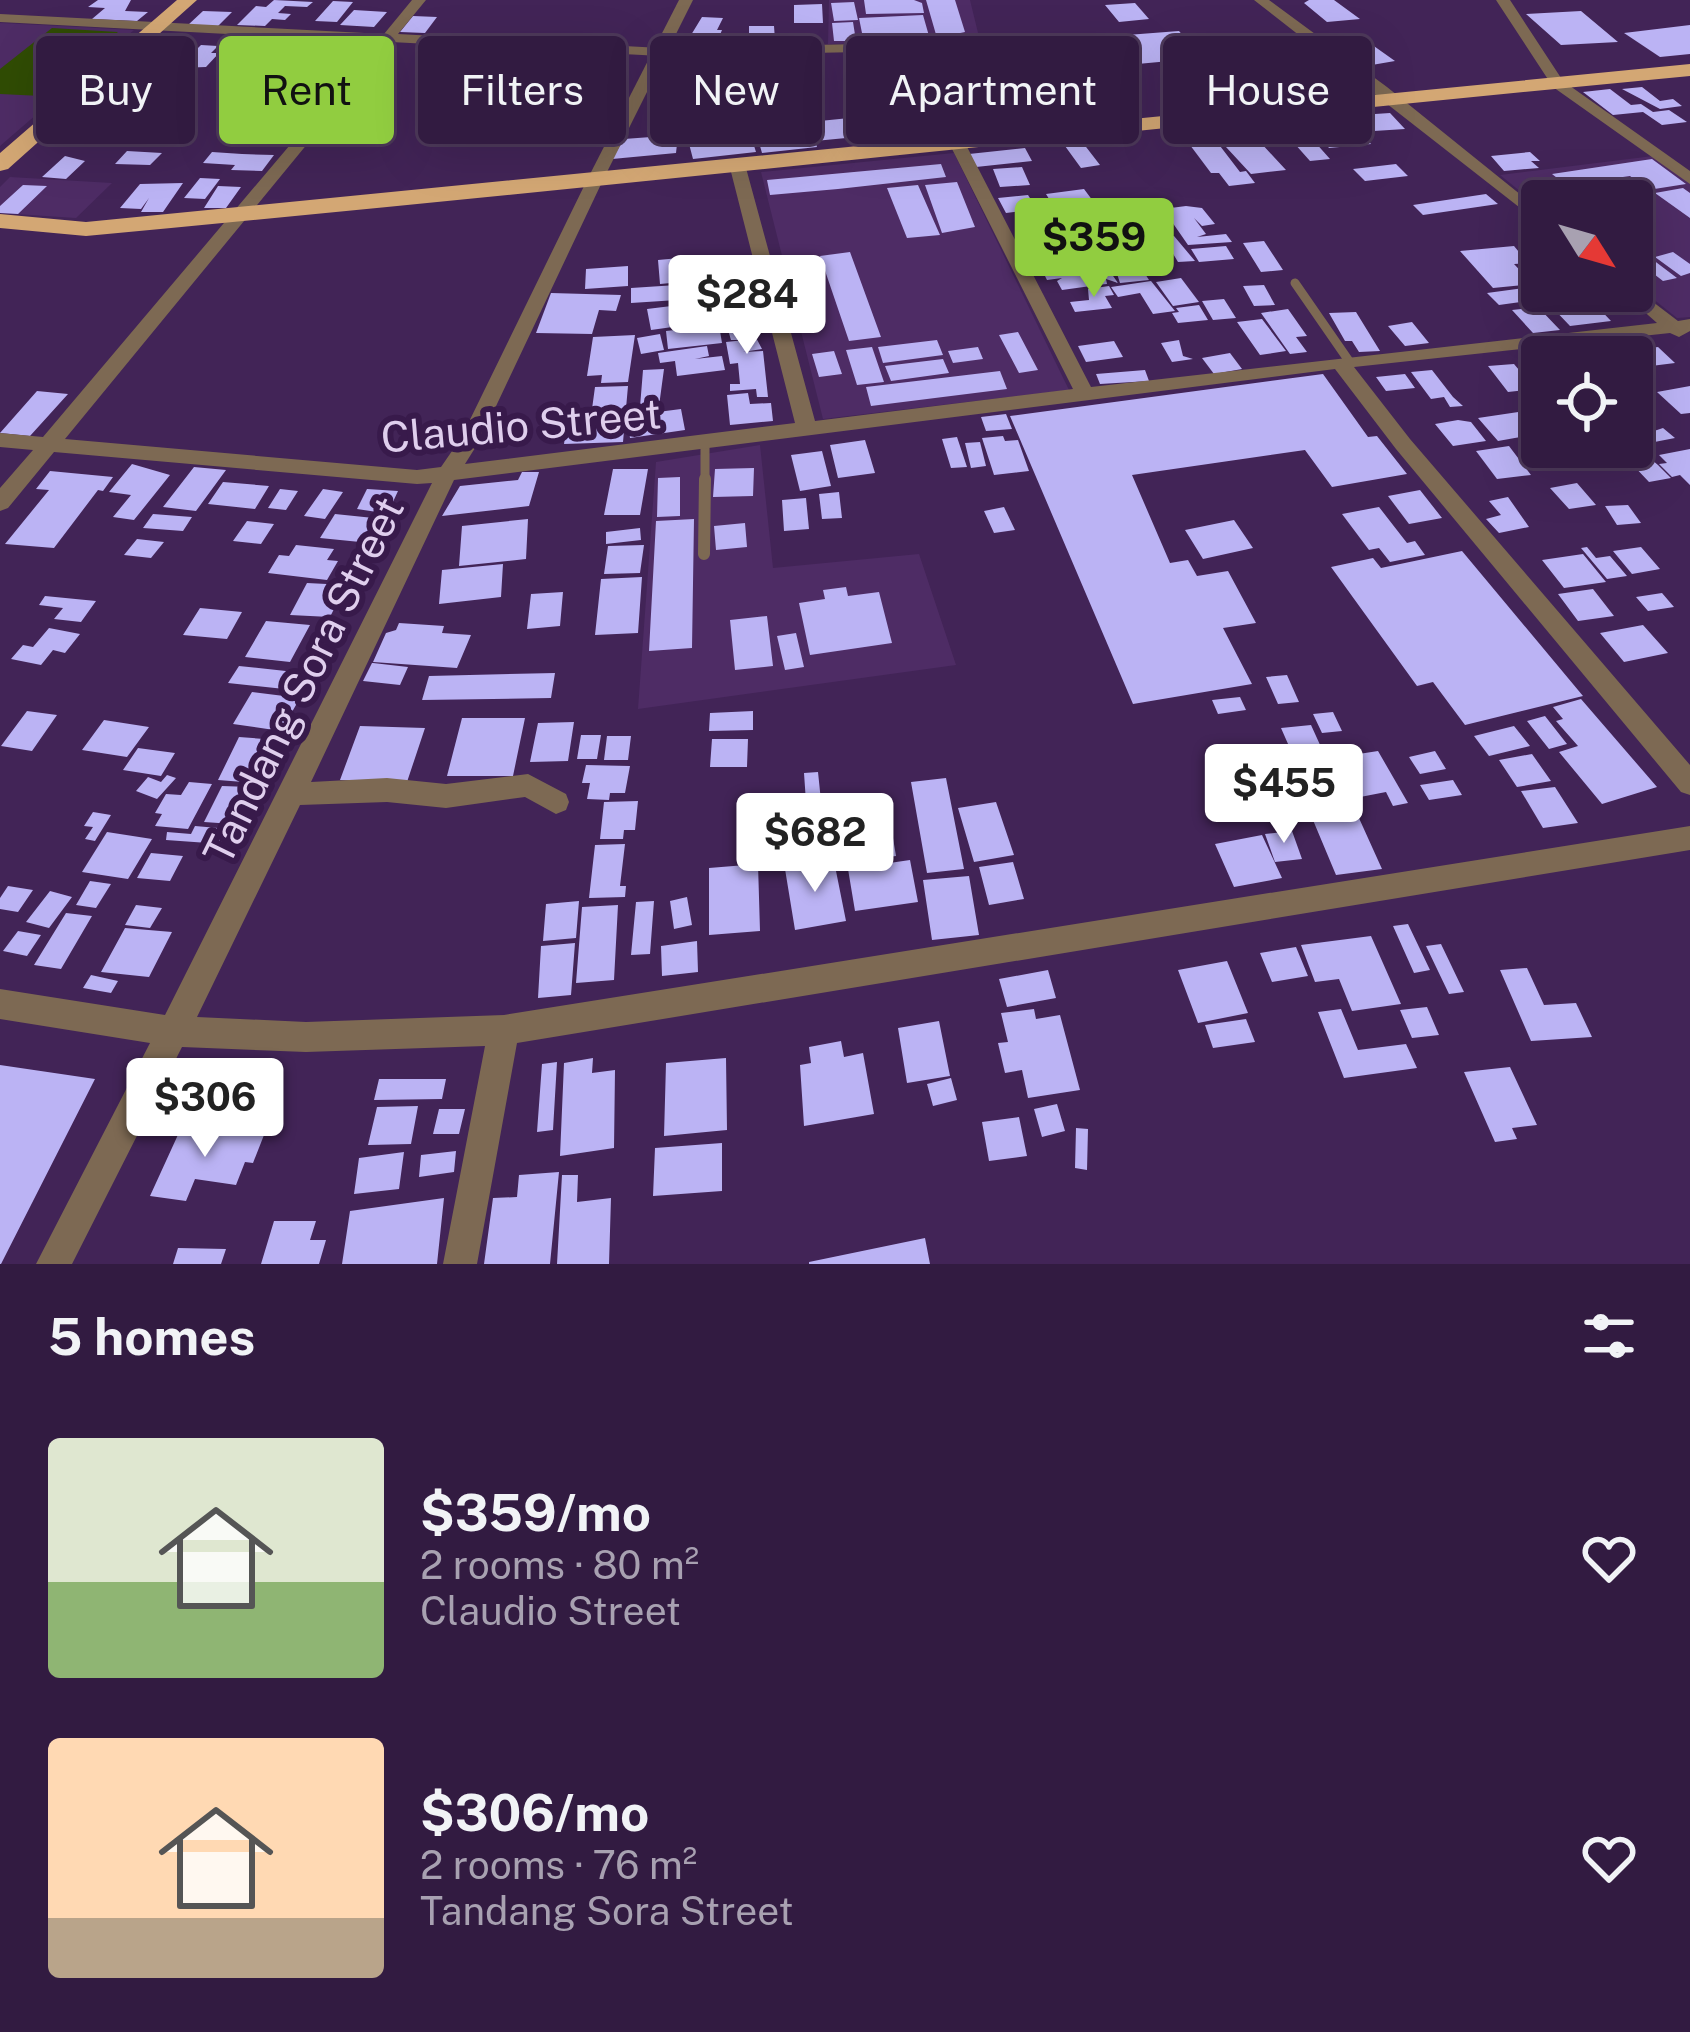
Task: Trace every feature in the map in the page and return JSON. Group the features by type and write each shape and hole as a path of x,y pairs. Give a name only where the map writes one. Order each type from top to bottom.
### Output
{"highway":[{"path":"0,164 188,0"},
{"path":"1139,123 1690,70"},
{"path":"0,239 738,168 925,144"},
{"path":"0,221 86,229"}],"street":[{"path":"387,36 419,0"},
{"name":"Tandang Sora Street","path":"669,36 686,0"},
{"path":"1261,0 1521,203"},
{"path":"1501,0 1558,83 1690,179"},
{"path":"0,18 307,36"},
{"path":"394,40 650,52"},
{"name":"Tandang Sora Street","path":"53,1264 650,73"},
{"path":"0,503 300,144"},
{"path":"958,144 1086,396"},
{"path":"738,168 807,430"},
{"path":"1653,308 1685,331"},
{"name":"Claudio Street","path":"0,440 386,477 446,475 1345,362 1685,331"},
{"path":"1345,362 1403,444 1690,784"},
{"path":"292,794 387,790 446,796 527,785 556,802"},
{"path":"0,1004 170,1031 306,1037 504,1030 651,1010 1690,838"},
{"path":"460,1264 504,1030"}],"lane":[{"path":"1295,283 1345,362"},
{"path":"704,554 705,444"}],"shaded area":[{"path":"829,0 970,0 979,36 846,36 846,44 828,44"},
{"path":"0,23 134,30 127,36 36,36 36,115 0,146"},
{"path":"954,153 1069,390 823,419 761,172"},
{"path":"1653,156 1690,183 1690,317 1677,318 1653,299 1653,180 1521,180 1521,192 1500,175"},
{"path":"10,177 112,183 76,218 0,213 0,187"},
{"path":"760,445 773,568 919,554 956,665 638,709 656,462"}],"green space":[{"path":"52,28 118,32 113,36 42,36"},
{"path":"36,41 36,96 0,94 0,69"}],"building":[{"path":"98,0 131,0 125,11 148,12 137,21 92,19 105,8 88,7"},
{"path":"274,0 313,2 307,7 285,6 278,13 291,14 285,20 272,19 265,26 237,25 256,6 266,7"},
{"path":"864,0 914,0 922,3 924,13 866,14"},
{"path":"926,0 955,0 965,32 936,36"},
{"path":"1334,0 1360,19 1327,22 1304,3"},
{"path":"333,1 353,2 337,22 315,21"},
{"path":"854,2 858,20 834,21 831,3"},
{"path":"1135,3 1149,19 1119,22 1105,5"},
{"path":"822,4 823,23 794,23 794,5"},
{"path":"354,10 387,12 374,27 340,25"},
{"path":"203,11 232,12 218,26 188,25"},
{"path":"1581,11 1618,42 1561,45 1526,14"},
{"path":"923,15 929,36 863,36 859,18"},
{"path":"413,16 437,17 425,33 400,32"},
{"path":"702,17 723,18 720,36 691,35"},
{"path":"853,22 855,36 834,41 832,23"},
{"path":"1690,25 1690,54 1660,57 1624,33"},
{"path":"749,26 774,26 775,36 749,36"},
{"path":"1179,31 1183,36 1163,36 1163,62 1139,64 1139,36 1114,36"},
{"path":"201,45 218,46 211,53 219,53 206,67 195,67 195,51"},
{"path":"1372,45 1395,61 1372,65"},
{"path":"1642,87 1660,101 1673,99 1682,106 1660,109 1622,89"},
{"path":"1610,89 1631,105 1641,104 1653,112 1669,110 1687,122 1662,125 1643,112 1613,115 1583,92"},
{"path":"1390,113 1405,129 1374,131 1372,114"},
{"path":"846,118 846,138 822,140 822,121"},
{"path":"650,137 650,144 677,144 676,153 612,159 626,139"},
{"path":"689,144 753,144 756,152 693,159"},
{"path":"759,144 817,147 762,153"},
{"path":"1084,144 1100,165 1081,168 1065,146"},
{"path":"1219,144 1255,183 1229,186 1219,173 1211,173 1190,145"},
{"path":"1262,144 1286,170 1251,174 1226,147"},
{"path":"1295,144 1317,144 1330,159 1310,161"},
{"path":"1326,144 1371,144 1329,148"},
{"path":"1025,148 1032,161 976,167 969,154"},
{"path":"127,151 162,153 150,165 115,164"},
{"path":"212,152 274,155 262,171 231,170 235,165 203,163"},
{"path":"1530,152 1540,161 1531,161 1539,168 1504,171 1491,156"},
{"path":"65,156 85,161 66,179 42,177"},
{"path":"1652,159 1686,184 1653,189 1653,180 1630,176 1560,180 1552,174"},
{"path":"941,164 946,177 838,189 770,195 767,180"},
{"path":"1396,164 1408,176 1365,181 1353,169"},
{"path":"1022,167 1030,185 1000,187 993,169"},
{"path":"200,178 220,179 205,199 184,198"},
{"path":"957,182 975,227 942,233 925,185"},
{"path":"183,183 163,212 141,212 149,198 141,209 120,208 140,184"},
{"path":"23,185 47,186 18,214 0,213 0,206"},
{"path":"918,185 940,235 907,238 887,188"},
{"path":"218,186 241,187 226,208 204,208"},
{"path":"1683,188 1690,193 1690,218 1655,193"},
{"path":"1084,189 1093,201 1054,207 1046,194"},
{"path":"1486,194 1498,204 1423,215 1413,205"},
{"path":"1028,195 1037,209 1006,213 998,198"},
{"path":"1202,208 1215,224 1202,226 1194,218 1206,234 1197,237 1226,234 1232,242 1188,245 1163,209"},
{"path":"1108,212 1116,225 1071,228 1069,216"},
{"path":"1174,236 1195,261 1178,262 1172,252 1138,260 1127,241"},
{"path":"1264,241 1283,270 1261,272 1243,243"},
{"path":"1094,244 1099,251 1078,255 1097,253 1118,283 1106,279 1107,284 1095,285 1087,269 1081,270 1091,286 1062,290 1057,281 1062,278 1047,280 1045,276 1076,272 1067,256 1073,256 1062,255 1055,246 1070,248"},
{"path":"1128,244 1149,280 1120,283 1108,246"},
{"path":"1226,246 1234,259 1199,262 1191,249"},
{"path":"1514,246 1521,254 1521,264 1514,264 1521,271 1521,285 1493,288 1460,251"},
{"path":"850,252 881,337 849,341 820,256"},
{"path":"1673,252 1690,264 1690,273 1681,276 1655,257"},
{"path":"701,256 702,262 730,258 736,277 707,281 702,263 704,280 660,284 658,260"},
{"path":"1653,260 1677,278 1663,281 1653,273"},
{"path":"628,266 628,286 585,289 586,269"},
{"path":"1181,278 1199,302 1173,306 1156,282"},
{"path":"738,281 739,296 631,303 631,288"},
{"path":"1151,281 1175,311 1153,314 1140,293 1118,297 1111,287"},
{"path":"1264,285 1275,305 1254,306 1243,286"},
{"path":"1109,286 1114,295 1105,296 1112,308 1075,312 1070,302 1089,300 1088,289"},
{"path":"1521,288 1521,302 1499,305 1487,293"},
{"path":"551,293 621,295 616,311 599,310 592,334 536,333"},
{"path":"753,298 758,317 707,324 702,304"},
{"path":"1224,299 1236,318 1213,320 1202,301"},
{"path":"696,303 701,323 651,330 647,309"},
{"path":"1199,305 1208,320 1178,323 1172,313 1179,312 1176,308"},
{"path":"1288,309 1307,336 1296,337 1307,352 1290,354 1261,313"},
{"path":"1512,310 1543,312 1560,330 1533,333"},
{"path":"1356,312 1380,351 1359,352 1352,341 1345,341 1329,313"},
{"path":"1557,312 1602,312 1611,321 1570,326"},
{"path":"1262,319 1286,351 1260,355 1237,322"},
{"path":"759,320 761,329 752,330 762,349 743,352 763,351 768,397 757,397 756,389 730,391 730,384 740,384 738,363 730,364 726,342 745,340 731,340 726,323"},
{"path":"1412,322 1429,343 1405,346 1388,326"},
{"path":"719,325 722,343 668,349 666,331"},
{"path":"1018,332 1038,370 1019,373 999,335"},
{"path":"660,334 664,350 641,354 637,338"},
{"path":"635,335 628,382 601,383 602,375 587,376 593,337"},
{"path":"937,340 943,355 883,363 878,347"},
{"path":"1179,340 1183,356 1193,359 1172,362 1161,343"},
{"path":"1114,341 1123,357 1086,362 1078,346"},
{"path":"707,346 709,356 695,359 722,356 725,370 677,376 675,361 660,363 658,353"},
{"path":"872,347 884,382 857,385 846,350"},
{"path":"978,347 983,359 953,363 948,351"},
{"path":"1658,347 1675,363 1653,366 1653,348"},
{"path":"834,351 842,374 819,377 812,354"},
{"path":"1230,353 1242,369 1214,374 1202,358"},
{"path":"943,359 949,373 891,381 885,366"},
{"path":"1514,364 1521,372 1521,391 1508,392 1488,366"},
{"path":"664,369 659,406 640,407 643,370"},
{"path":"1145,370 1149,381 1100,384 1096,374"},
{"path":"1432,370 1463,406 1450,407 1444,397 1431,399 1411,372"},
{"path":"1000,371 1007,389 871,406 866,387"},
{"path":"1323,374 1368,437 1377,436 1407,474 1332,487 1305,450 1132,475 1170,563 1188,560 1197,576 1228,571 1256,623 1223,628 1252,684 1133,704 1010,416"},
{"path":"1405,374 1415,388 1386,391 1376,377"},
{"path":"628,386 623,442 564,444 569,410 592,409 595,387"},
{"path":"1690,386 1690,413 1681,414 1657,392"},
{"path":"37,391 68,394 30,436 0,433"},
{"path":"748,393 750,404 771,403 773,421 730,425 727,395"},
{"path":"681,409 685,430 630,438 627,416"},
{"path":"1521,412 1521,437 1498,441 1478,418"},
{"path":"1006,414 1012,429 986,431 981,417"},
{"path":"1471,422 1486,441 1453,446 1435,424"},
{"path":"1663,428 1675,438 1653,442 1653,430"},
{"path":"1003,436 1005,441 1018,440 1029,471 994,475 982,438"},
{"path":"957,437 967,467 951,468 942,439"},
{"path":"865,440 875,473 838,478 830,445"},
{"path":"980,442 986,466 971,468 965,443"},
{"path":"1509,446 1521,468 1531,475 1497,479 1476,451"},
{"path":"1690,449 1690,485 1680,475 1672,477 1659,464 1667,463 1659,455"},
{"path":"822,451 831,486 800,491 791,455"},
{"path":"1653,461 1671,478 1649,482 1636,468 1653,468"},
{"path":"132,464 170,475 134,520 113,517 131,495 109,492"},
{"path":"194,467 226,470 196,511 163,507"},
{"path":"754,468 753,496 713,497 715,469"},
{"path":"613,469 648,469 640,515 604,515"},
{"path":"50,471 113,477 54,548 5,544 49,490 36,489"},
{"path":"522,472 539,472 529,506 442,516 460,486 518,480"},
{"path":"680,477 680,516 657,517 658,478"},
{"path":"223,482 269,486 255,509 208,504"},
{"path":"1577,483 1596,505 1569,509 1550,488"},
{"path":"280,489 298,491 286,510 268,508"},
{"path":"323,489 343,492 325,519 304,516"},
{"path":"367,489 398,491 392,504 402,505 397,515 357,509"},
{"path":"1420,490 1442,518 1409,524 1388,496"},
{"path":"839,492 842,518 822,519 819,494"},
{"path":"1508,497 1529,527 1499,533 1486,519 1501,515 1489,501"},
{"path":"806,498 809,529 784,531 782,500"},
{"path":"1628,505 1641,523 1617,525 1605,506"},
{"path":"1004,507 1015,530 994,533 984,511"},
{"path":"1379,507 1407,543 1415,541 1425,555 1390,562 1379,548 1369,550 1342,514"},
{"path":"153,514 192,517 183,531 143,528"},
{"path":"335,514 393,520 380,544 320,538"},
{"path":"528,519 526,559 459,566 462,526"},
{"path":"694,519 692,648 649,651 656,521"},
{"path":"1234,520 1253,548 1203,559 1185,530"},
{"path":"247,521 274,524 261,544 233,541"},
{"path":"745,523 747,547 716,550 714,526"},
{"path":"640,528 641,540 606,544 606,532"},
{"path":"137,539 164,542 151,558 124,555"},
{"path":"296,545 334,549 327,560 338,561 327,580 268,573 279,555 289,556"},
{"path":"644,545 640,573 604,574 608,546"},
{"path":"1587,547 1596,558 1610,556 1627,576 1607,579 1581,548"},
{"path":"1641,547 1660,569 1632,574 1613,551"},
{"path":"1462,551 1583,696 1465,725 1433,682 1417,686 1331,567 1373,558 1381,568"},
{"path":"1583,554 1606,582 1564,588 1542,560"},
{"path":"503,564 501,597 439,604 442,570"},
{"path":"642,577 638,633 595,635 601,579"},
{"path":"307,583 346,585 330,617 290,615"},
{"path":"846,587 848,596 879,592 892,643 810,655 799,603 825,599 823,590"},
{"path":"1593,589 1614,616 1578,621 1558,594"},
{"path":"563,592 560,626 527,629 531,594"},
{"path":"1662,593 1674,607 1648,611 1636,597"},
{"path":"45,596 96,601 81,622 54,619 63,608 39,605"},
{"path":"200,608 242,612 227,639 183,635"},
{"path":"767,616 773,666 735,670 730,620"},
{"path":"266,621 310,625 290,662 245,657"},
{"path":"399,623 444,626 442,633 471,635 457,668 373,662 386,633 396,630"},
{"path":"1643,625 1668,653 1624,662 1600,633"},
{"path":"49,628 80,634 65,653 53,650 41,665 11,659 23,645 33,647"},
{"path":"796,633 804,667 785,670 777,636"},
{"path":"372,663 408,667 400,685 363,681"},
{"path":"239,666 313,674 303,691 228,683"},
{"path":"555,673 551,698 422,700 429,676"},
{"path":"1287,675 1299,702 1278,704 1266,677"},
{"path":"252,692 300,698 281,731 233,724"},
{"path":"1240,697 1246,710 1218,714 1212,700"},
{"path":"1581,699 1657,787 1602,804 1559,752 1578,746 1556,721 1563,719 1553,707"},
{"path":"27,711 57,715 32,751 1,746"},
{"path":"753,711 753,730 709,731 710,713"},
{"path":"1333,712 1342,731 1322,733 1313,714"},
{"path":"1545,716 1567,744 1549,749 1527,721"},
{"path":"462,718 525,718 513,776 447,776"},
{"path":"104,720 149,727 127,757 82,750"},
{"path":"574,722 568,761 530,762 538,723"},
{"path":"1311,725 1336,780 1288,785 1275,755 1292,753 1281,728"},
{"path":"360,726 425,728 407,782 340,780"},
{"path":"1514,726 1530,746 1489,756 1474,736"},
{"path":"581,735 601,735 597,759 577,759"},
{"path":"607,736 631,736 628,760 604,760"},
{"path":"239,737 277,740 257,783 218,780"},
{"path":"712,739 748,739 747,767 710,767"},
{"path":"138,748 175,753 161,776 123,770"},
{"path":"1378,751 1408,803 1393,806 1386,792 1355,798 1333,758"},
{"path":"1435,751 1446,769 1420,774 1409,757"},
{"path":"1532,754 1551,781 1517,787 1499,760"},
{"path":"586,765 630,766 625,793 610,793 609,800 587,799 590,783 582,783"},
{"path":"1271,765 1277,781 1251,784 1245,768"},
{"path":"818,772 821,801 806,802 804,773"},
{"path":"167,775 176,778 157,799 136,791 148,777 161,782"},
{"path":"946,778 964,869 927,873 911,782"},
{"path":"1453,780 1462,795 1429,800 1420,785"},
{"path":"189,782 212,784 188,829 155,826 162,814 155,813 166,794 181,795"},
{"path":"222,786 250,787 233,824 204,822"},
{"path":"1555,787 1578,823 1543,828 1521,791"},
{"path":"886,796 896,856 840,863 832,802"},
{"path":"1349,796 1382,869 1336,875 1305,801"},
{"path":"638,801 635,830 624,830 623,839 600,839 604,802"},
{"path":"996,802 1014,855 974,862 958,808"},
{"path":"93,812 111,815 95,841 85,839 93,827 84,826"},
{"path":"195,826 229,829 222,844 166,840 167,832 191,834"},
{"path":"1292,831 1302,859 1275,862 1265,834"},
{"path":"107,832 152,839 128,879 82,872"},
{"path":"1262,835 1282,878 1234,887 1215,844"},
{"path":"625,844 620,886 626,886 625,897 589,898 595,845"},
{"path":"151,853 183,856 170,881 137,878"},
{"path":"910,860 918,902 855,911 848,869"},
{"path":"834,861 846,921 795,930 785,869"},
{"path":"1013,862 1024,899 989,905 979,867"},
{"path":"758,864 760,931 709,935 709,868"},
{"path":"969,876 979,935 932,940 923,880"},
{"path":"90,881 111,884 96,908 76,905"},
{"path":"8,886 33,890 18,912 0,909 0,898"},
{"path":"50,891 72,897 49,928 26,922"},
{"path":"687,897 692,925 674,929 670,901"},
{"path":"579,901 576,938 543,941 546,904"},
{"path":"654,901 650,954 631,955 636,902"},
{"path":"136,905 162,908 150,928 125,925"},
{"path":"618,905 614,980 576,983 582,907"},
{"path":"66,913 92,916 61,969 34,965"},
{"path":"1408,924 1430,970 1414,973 1393,926"},
{"path":"125,928 172,932 149,977 101,972"},
{"path":"18,931 41,935 27,956 3,951"},
{"path":"1371,936 1401,1004 1352,1011 1339,979 1315,982 1301,945"},
{"path":"697,941 698,972 662,976 661,946"},
{"path":"575,943 571,995 538,998 541,946"},
{"path":"1441,944 1464,992 1449,994 1426,946"},
{"path":"1296,947 1308,976 1272,982 1260,953"},
{"path":"1227,961 1248,1013 1198,1023 1178,970"},
{"path":"1527,968 1544,1005 1576,1003 1592,1037 1531,1041 1500,970"},
{"path":"1048,970 1056,998 1007,1007 999,979"},
{"path":"91,975 118,981 111,993 83,988"},
{"path":"1427,1007 1439,1035 1412,1038 1400,1010"},
{"path":"1034,1009 1036,1019 1060,1015 1080,1090 1028,1098 1022,1070 1005,1073 998,1043 1008,1042 1001,1013"},
{"path":"1341,1009 1358,1050 1406,1044 1417,1068 1344,1078 1318,1012"},
{"path":"1246,1019 1255,1042 1213,1048 1205,1025"},
{"path":"939,1021 950,1076 907,1083 898,1028"},
{"path":"841,1041 844,1057 863,1053 874,1114 804,1126 800,1065 811,1063 809,1047"},
{"path":"593,1058 592,1073 615,1070 614,1148 560,1156 564,1063"},
{"path":"726,1058 727,1130 664,1136 666,1063"},
{"path":"557,1062 553,1130 537,1132 542,1064"},
{"path":"0,1065 95,1079 1,1264 0,1264"},
{"path":"1510,1067 1537,1125 1512,1128 1517,1139 1495,1142 1464,1072"},
{"path":"951,1078 957,1100 933,1106 927,1084"},
{"path":"379,1079 446,1079 442,1099 374,1100"},
{"path":"257,1087 282,1091 265,1129 239,1125"},
{"path":"1057,1104 1065,1131 1042,1137 1034,1109"},
{"path":"418,1106 411,1144 368,1145 377,1107"},
{"path":"439,1109 465,1109 459,1134 433,1134"},
{"path":"1019,1117 1027,1156 989,1161 982,1122"},
{"path":"182,1126 264,1135 253,1163 245,1162 236,1185 195,1179 186,1201 150,1196"},
{"path":"1076,1128 1088,1129 1087,1170 1075,1168"},
{"path":"722,1143 722,1191 653,1196 655,1148"},
{"path":"456,1151 454,1172 419,1177 421,1155"},
{"path":"404,1152 399,1189 354,1194 359,1158"},
{"path":"559,1172 550,1264 484,1264 493,1198 517,1197 519,1175"},
{"path":"562,1175 578,1175 577,1202 611,1198 609,1264 557,1264"},
{"path":"444,1198 437,1264 342,1264 350,1211"},
{"path":"274,1221 316,1221 310,1240 326,1240 319,1264 261,1264"},
{"path":"925,1238 930,1264 809,1264 809,1262"},
{"path":"178,1248 226,1249 221,1264 173,1264"}]}
